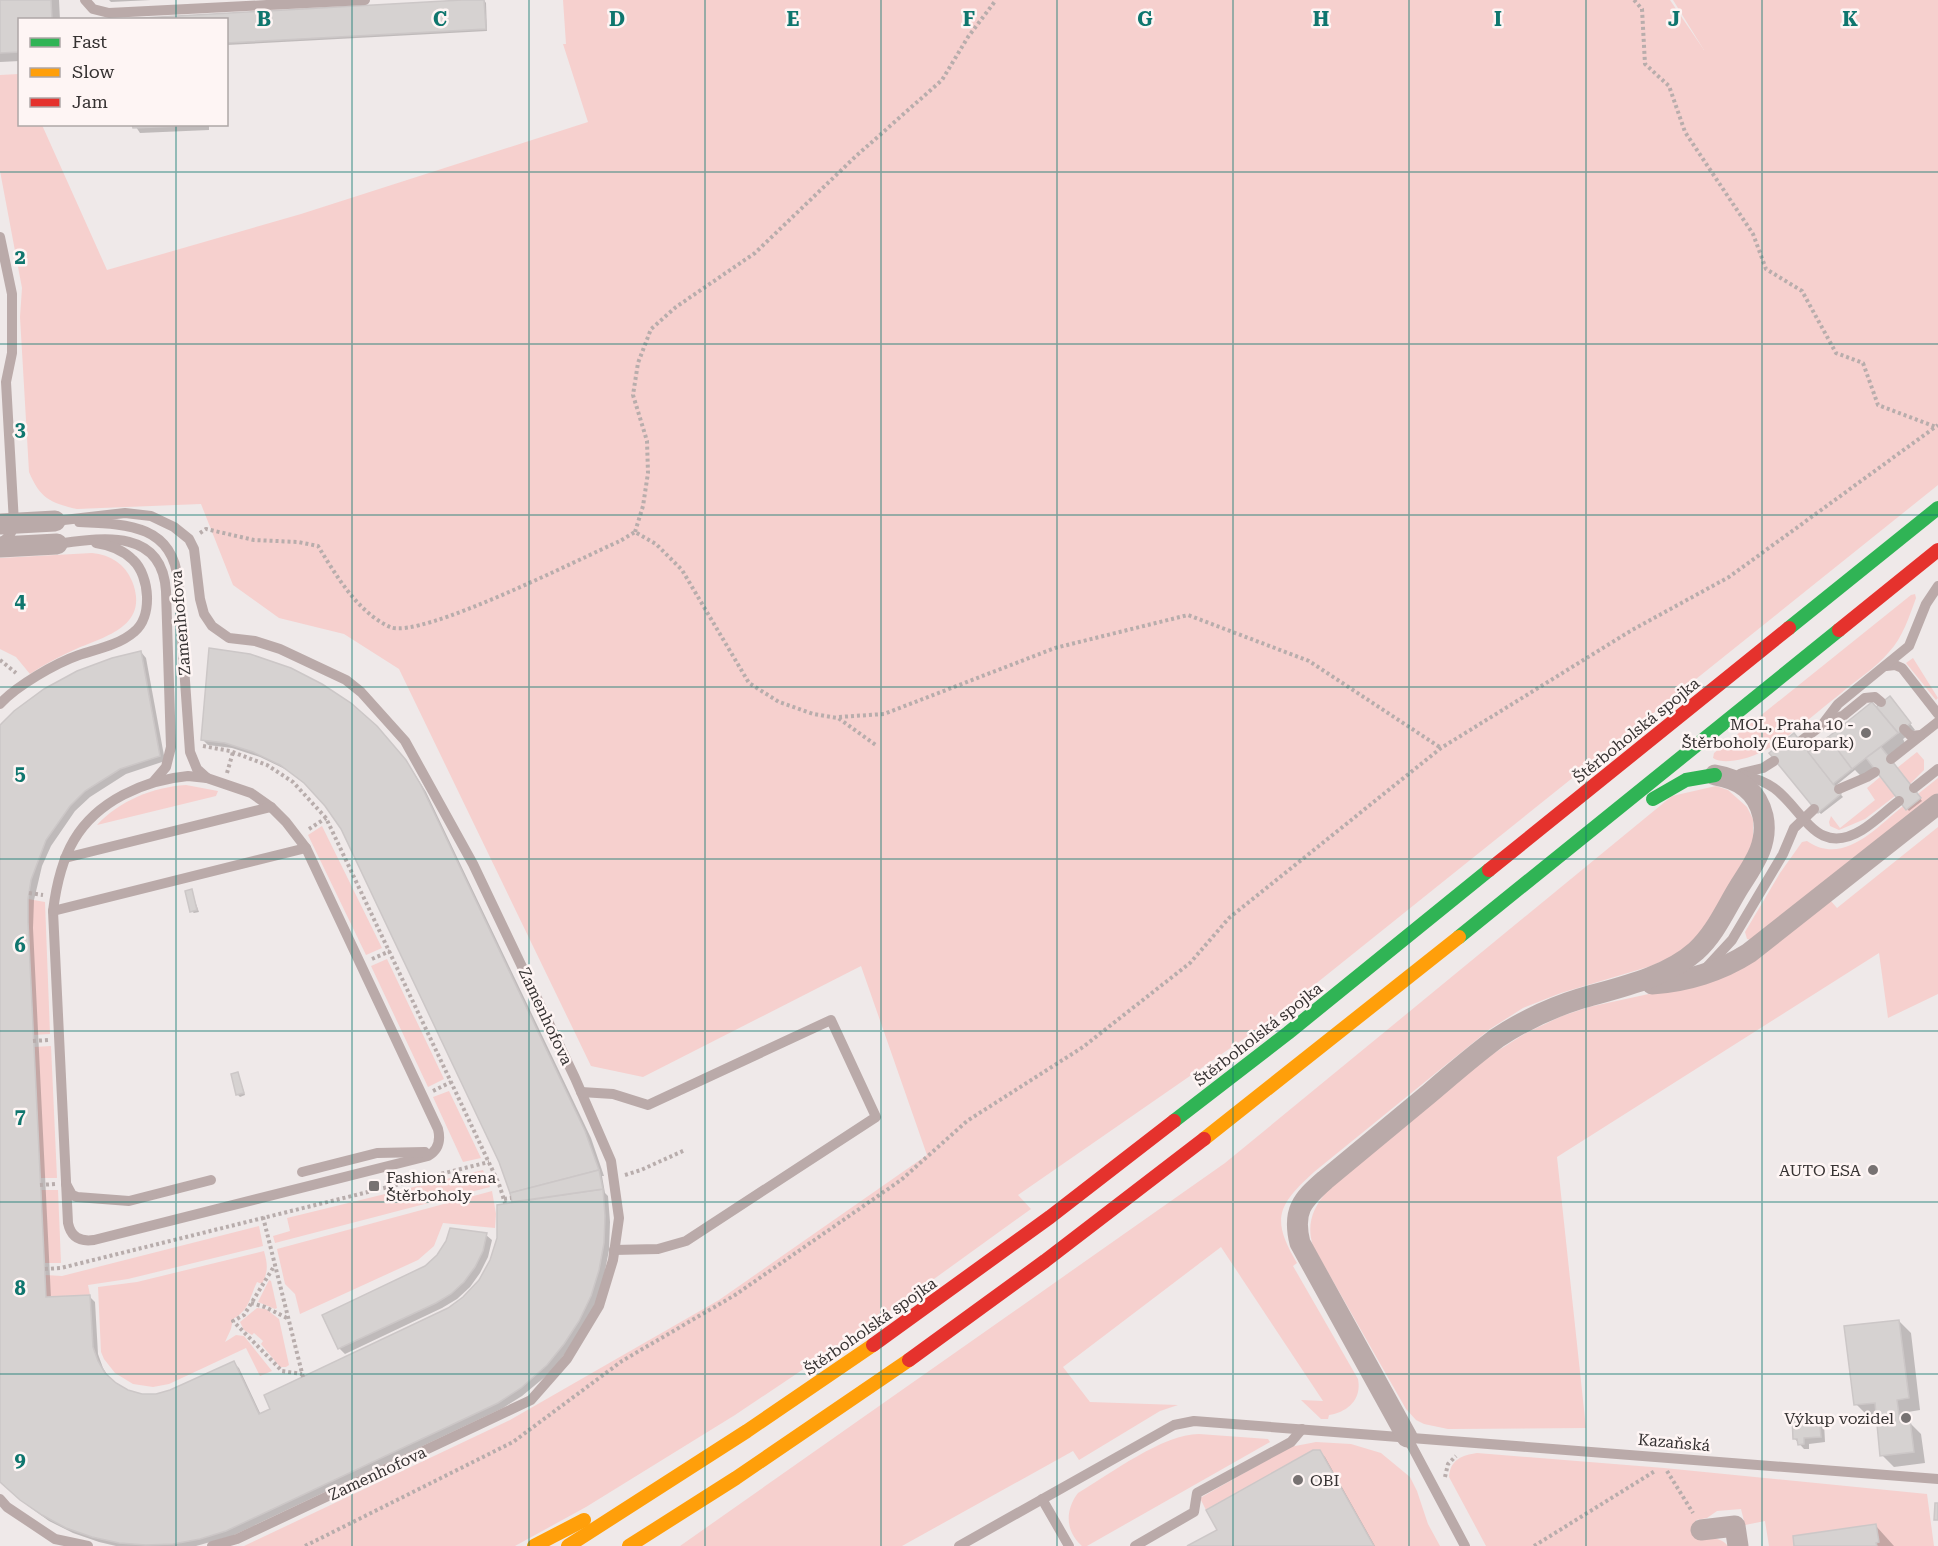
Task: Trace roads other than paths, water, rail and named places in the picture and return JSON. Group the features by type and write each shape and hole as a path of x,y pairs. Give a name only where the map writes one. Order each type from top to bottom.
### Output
{"highway":[{"name":"Štěrboholská spojka","path":"568,1546 704,1460 887,1336 1050,1217 1288,1033 1938,508"},
{"path":"629,1546 831,1415 1042,1265 1239,1113 1938,550"},
{"path":"1472,926 1672,786 1699,776 1715,775"},
{"path":"534,1546 704,1460"}],"street":[{"name":"Zamenhofova","path":"7,523 55,521"},
{"name":"Zamenhofova","path":"0,545 57,544"},
{"path":"1407,1437 1300,1243 1297,1222 1301,1205 1306,1197 1325,1180 1497,1038 1525,1020 1550,1009 1628,986 1674,966 1697,950 1714,928 1760,853 1763,842 1764,821 1754,795 1736,780 1715,775"},
{"path":"1628,986 1662,984 1720,969 1749,953 1938,804"},
{"path":"1701,1530 1735,1526 1738,1546"}],"lane":[{"path":"85,0 93,9 109,13 365,0"},
{"path":"0,237 11,290 12,352 6,375 11,468 7,523 13,531 0,545"},
{"path":"0,278 6,280 11,290 8,301 0,304"},
{"path":"0,367 6,363 12,352"},
{"path":"0,460 11,468"},
{"name":"Zamenhofova","path":"55,521 111,513 139,513 152,516 174,527 189,540 196,558 200,599 204,614 212,626 229,638 255,641 296,655 346,680 361,692 405,741 473,864 581,1092 611,1161 614,1178 620,1218 599,1306 567,1359 531,1400 237,1539 212,1546"},
{"name":"Zamenhofova","path":"55,521 126,526 152,535 169,549 177,573 190,752 194,764 207,778"},
{"name":"Zamenhofova","path":"57,544 108,538 126,540 151,553 163,571 166,591 171,747 166,767 153,782"},
{"name":"Zamenhofova","path":"0,704 6,697 53,667 124,639 135,632 146,613 145,584 141,570 134,561 113,546 98,543 57,544"},
{"path":"1822,725 1838,704 1909,646 1926,604 1938,586"},
{"path":"1885,666 1895,665 1902,668 1938,714"},
{"path":"1801,741 1822,725 1844,715 1869,697 1875,697 1881,702"},
{"path":"1891,759 1938,722"},
{"path":"1904,729 1911,736 1921,735"},
{"path":"1715,775 1755,771 1774,761"},
{"path":"1914,788 1938,769"},
{"path":"1839,789 1875,772"},
{"path":"1740,774 1776,789 1818,835 1830,838 1841,838 1863,830 1899,801"},
{"path":"188,776 207,778 250,793 271,807 306,848 438,1129 439,1140 434,1152 428,1156 83,1241 71,1233 68,1223 53,911 58,880 74,840 83,827 107,804 153,782 188,776"},
{"path":"65,858 271,807"},
{"path":"1685,978 1709,966 1732,940 1783,854 1794,828 1814,809"},
{"path":"53,911 306,848"},
{"path":"581,1092 613,1094 648,1105 831,1020 876,1117 686,1241 658,1249 614,1250"},
{"path":"302,1172 377,1153 426,1152 432,1149 439,1140"},
{"path":"66,1184 72,1195 77,1197 120,1201 137,1199 211,1180"},
{"name":"Kazaňská","path":"959,1546 1174,1425 1194,1421 1938,1479"},
{"path":"1135,1546 1194,1512 1197,1493 1291,1442 1302,1429"},
{"path":"1407,1437 1465,1546"},
{"path":"0,1499 7,1507 55,1539 88,1546"},
{"path":"1042,1499 1069,1546"}],"place":[{"name":"MOL, Praha 10 - Štěrboholy (Europark)","path":"1866,733"},
{"name":"AUTO ESA","path":"1873,1170"},
{"name":"Fashion Arena Štěrboholy","path":"374,1186"},
{"name":"Výkup vozidel","path":"1906,1418"},
{"name":"OBI","path":"1298,1480"}]}
